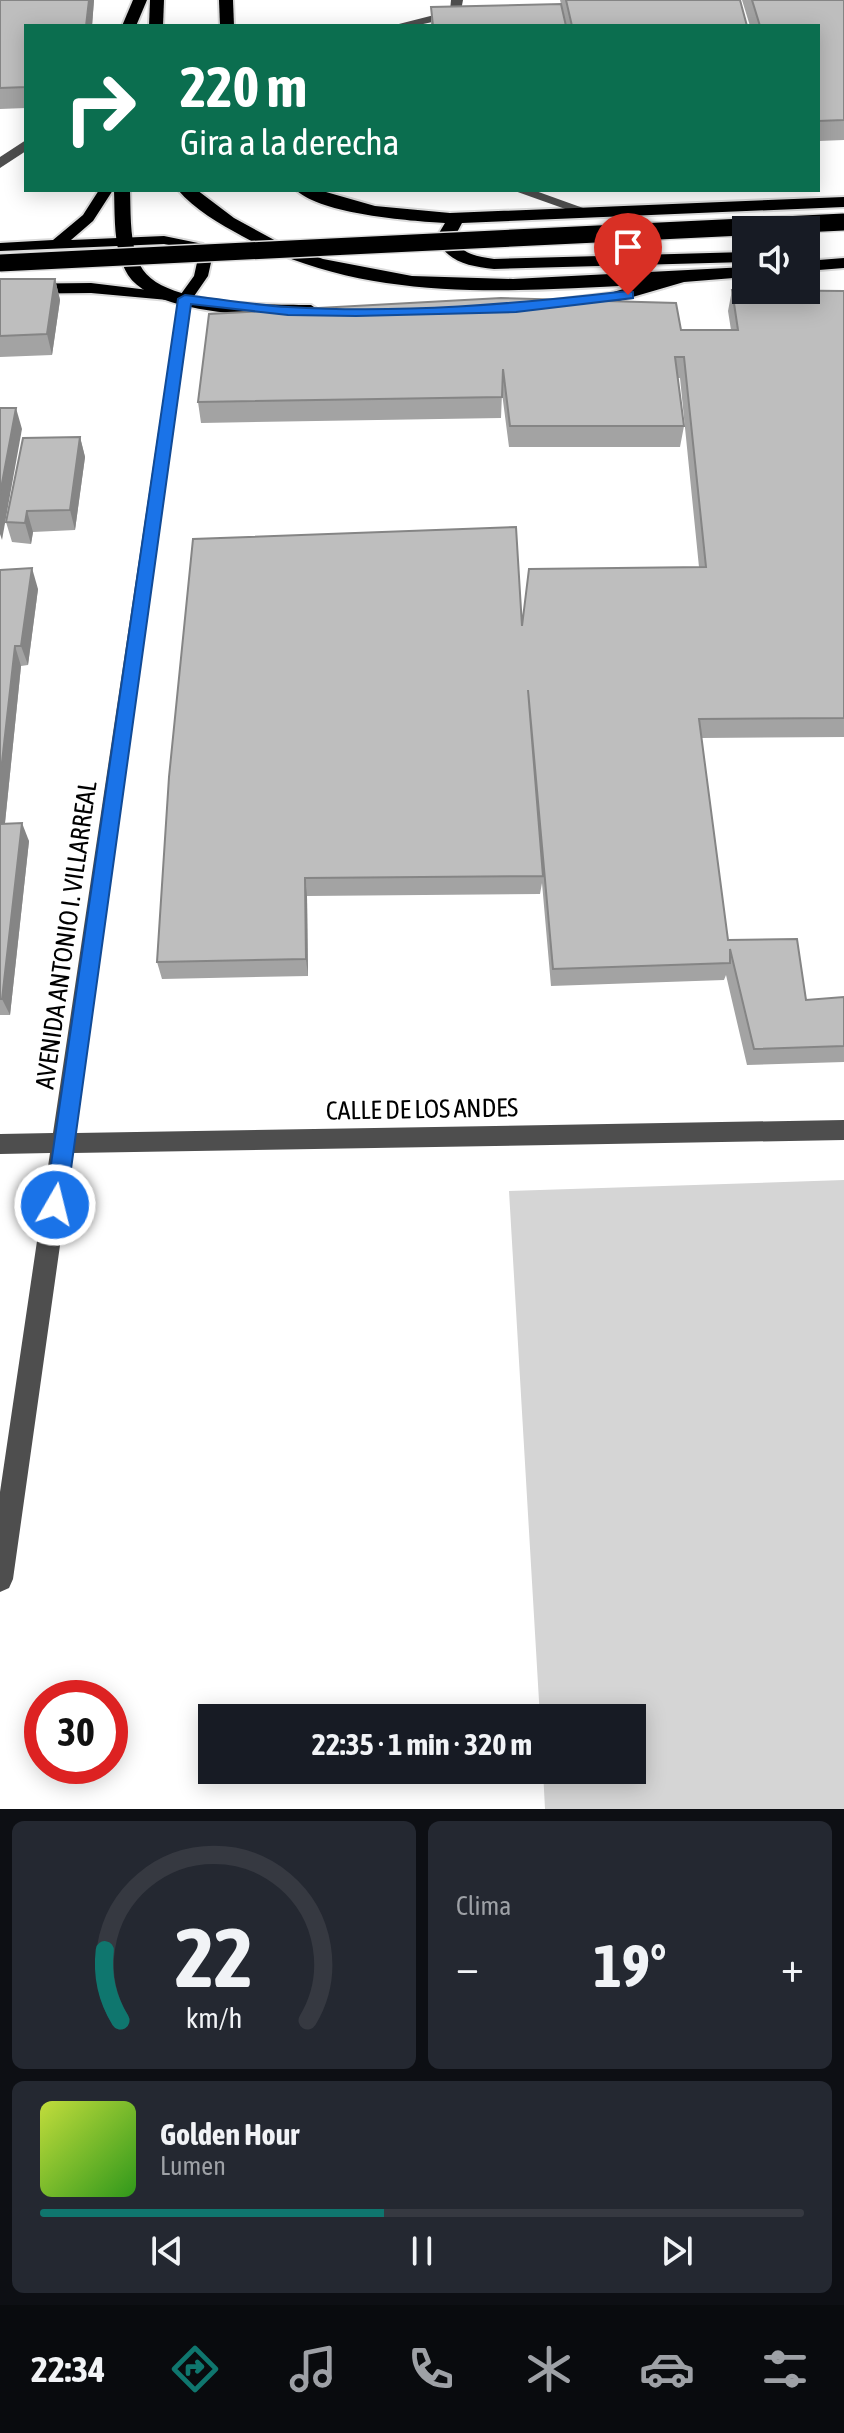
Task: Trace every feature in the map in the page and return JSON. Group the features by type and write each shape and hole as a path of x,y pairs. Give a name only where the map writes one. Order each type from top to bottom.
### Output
{"highway":[{"path":"130,24 140,0"},
{"path":"156,24 157,0"},
{"path":"226,0 227,24"},
{"path":"122,192 127,242 132,267 139,278 185,299 275,310 329,312"},
{"path":"189,192 236,229 297,258 339,270 426,284 486,286 732,273"},
{"path":"309,192 329,201 456,219 844,202"},
{"path":"456,219 445,238 449,250 466,260 494,264 732,257"},
{"path":"0,263 844,222"},
{"path":"547,305 612,298 644,291 678,278"}],"main road":[{"path":"57,244 88,218 105,192"},
{"path":"0,247 177,241 203,252 205,265 185,299 91,288 0,289"}],"street":[{"path":"406,24 456,13 457,0"},
{"path":"0,164 24,146"},
{"path":"525,192 590,213"},
{"name":"AVENIDA ANTONIO I. VILLARREAL","path":"0,1579 185,299"},
{"name":"CALLE DE LOS ANDES","path":"0,1144 844,1130"}],"shaded area":[{"path":"844,1180 844,1809 545,1809 544,1784 646,1784 646,1704 539,1704 509,1191"}],"building":[{"path":"0,0 89,0 86,24 24,24 24,87 0,88"},
{"path":"566,0 740,0 746,24 572,24"},
{"path":"752,0 844,0 844,120 820,121 820,24 759,24"},
{"path":"561,4 566,24 433,24 431,7"},
{"path":"0,279 55,279 47,334 0,336"},
{"path":"820,291 844,291 844,718 699,719 728,940 797,939 806,1000 844,997 844,1046 754,1049 730,949 730,963 553,969 528,690 543,876 305,878 306,959 157,962 169,777 193,539 516,527 522,626 529,569 706,567 684,357 675,357 684,426 510,426 503,369 502,397 198,402 209,314 501,298 676,303 681,330 738,330 734,304 820,304"},
{"path":"0,408 16,408 0,494"},
{"path":"80,437 70,510 27,511 25,523 6,522 23,438"},
{"path":"32,568 21,646 15,646 0,780 0,570"},
{"path":"22,823 2,999 0,999 0,824"}],"route":[{"path":"55,1205 185,299 288,311 356,312 516,308 628,295"}]}
